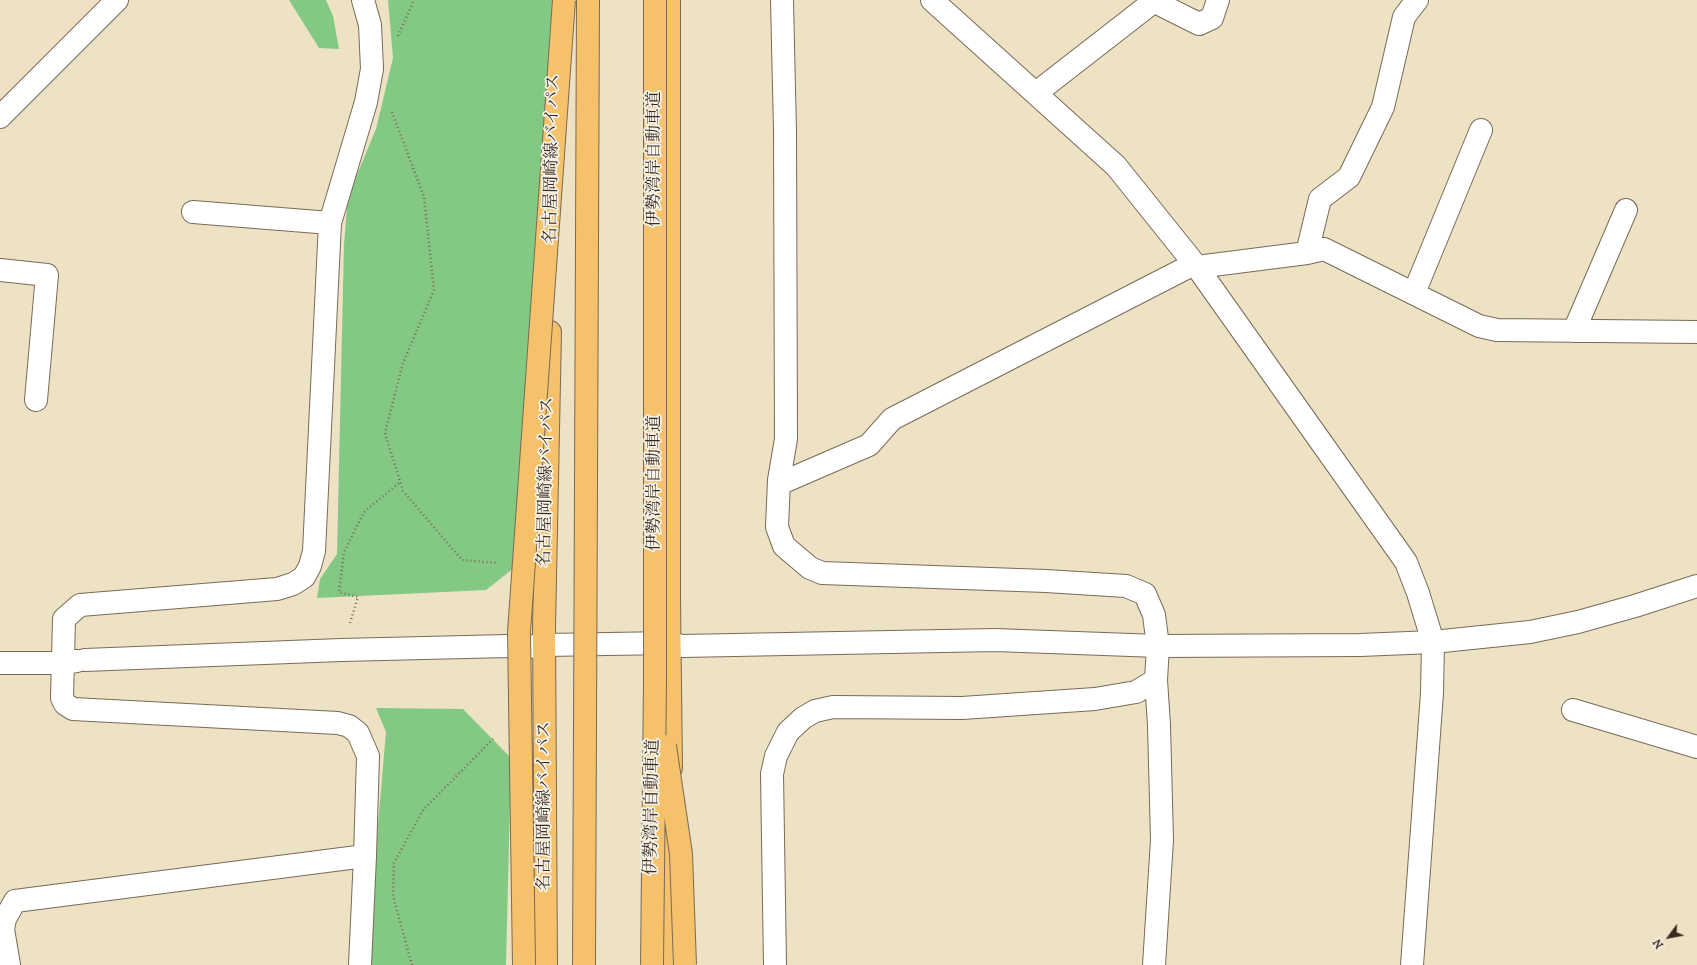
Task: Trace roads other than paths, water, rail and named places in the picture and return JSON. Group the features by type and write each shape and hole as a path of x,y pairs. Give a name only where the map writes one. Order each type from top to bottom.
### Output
{"main road":[{"name":"名古屋岡崎線バイパス","path":"546,965 536,646 556,0"},
{"path":"523,965 519,632 564,0"},
{"path":"584,965 588,0"},
{"name":"伊勢湾岸自動車道","path":"652,965 655,681 655,0"},
{"path":"669,0 669,597 676,645 680,965"},
{"path":"669,965 671,727 676,645"},
{"path":"523,965 536,646"},
{"path":"655,681 681,854 685,965"}],"street":[{"path":"0,117 117,0"},
{"path":"360,965 368,756 358,733 349,726 338,723 73,709 65,704 62,698 64,619 80,605 277,589 293,584 304,577 310,566 314,551 330,223 366,102 372,69 370,25 363,0"},
{"path":"782,0 785,132 786,439 779,484 778,527 784,546 810,568 822,573 1046,581 1126,586 1145,594 1154,615 1158,646 1156,680 1159,725 1162,840 1154,965"},
{"path":"932,0 1116,166 1196,266 1406,562 1434,642 1432,693 1412,965"},
{"path":"1036,93 1152,1 1199,24 1212,18 1218,0"},
{"path":"1307,253 1320,198 1349,177 1383,107 1404,17 1416,0"},
{"path":"1414,293 1481,130"},
{"path":"1574,331 1626,210"},
{"path":"193,212 330,223"},
{"path":"779,484 869,445 892,419 1196,266 1307,253 1324,249 1479,326 1497,330 1697,332"},
{"path":"0,270 47,275 36,400"},
{"path":"0,663 63,663 85,660 341,650 508,646 995,640 1158,646 1360,645 1434,642 1483,638 1537,630 1636,606 1697,586"},
{"path":"775,965 772,774 776,756 788,732 803,718 816,711 833,707 962,708 1095,699 1136,692 1156,680"},
{"path":"1573,710 1697,747"},
{"path":"9,965 3,929 5,919 15,901 365,856"}]}
